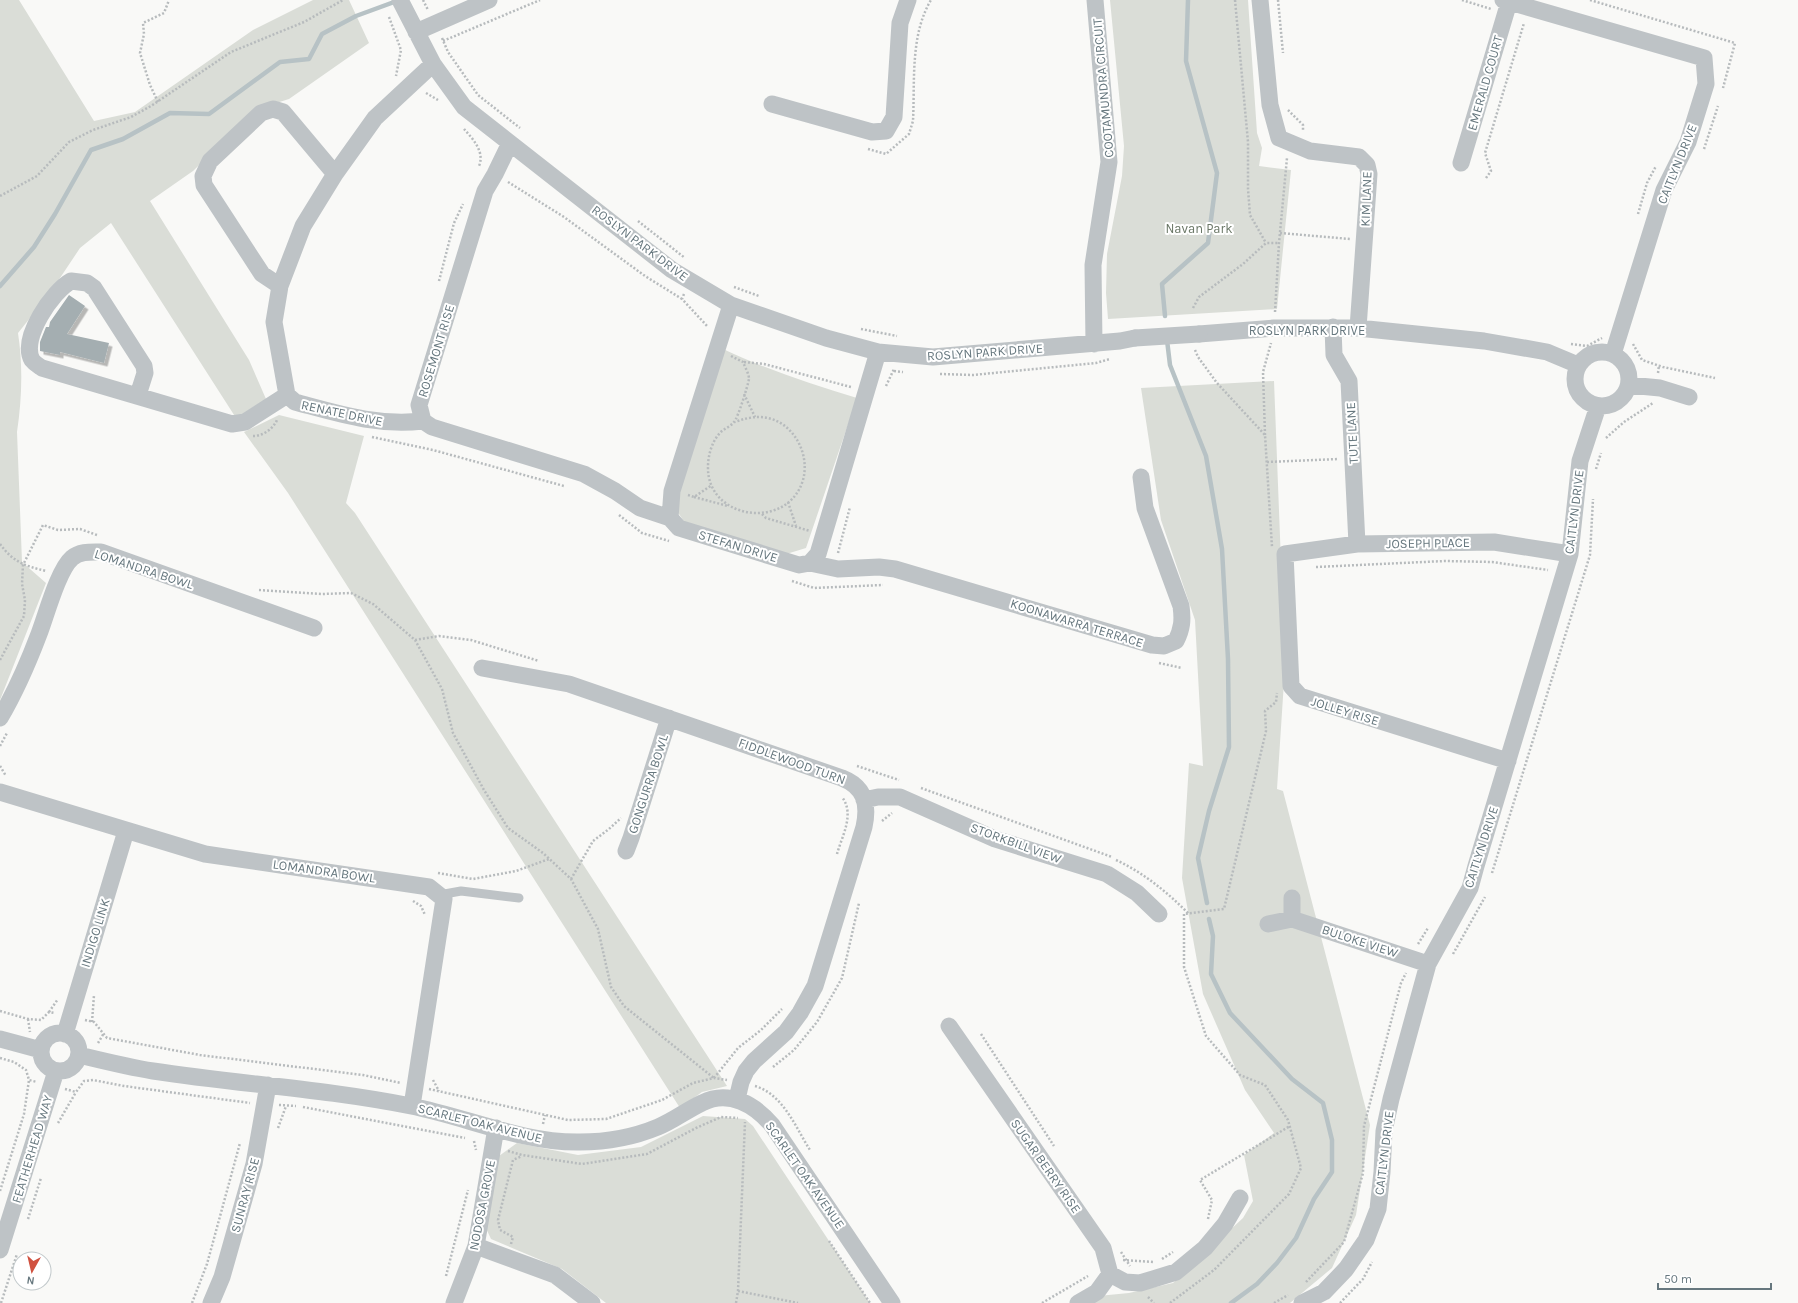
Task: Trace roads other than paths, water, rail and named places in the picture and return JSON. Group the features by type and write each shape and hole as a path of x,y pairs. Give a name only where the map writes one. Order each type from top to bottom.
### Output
{"street":[{"path":"416,32 432,18 489,0"},
{"path":"772,104 872,132 886,131 894,116 900,23 908,0"},
{"name":"COOTAMUNDRA CIRCUIT","path":"1094,344 1093,265 1109,162 1095,0"},
{"name":"KIM LANE","path":"1260,0 1270,106 1279,138 1310,151 1359,157 1367,165 1369,174 1358,328"},
{"name":"ROSLYN PARK DRIVE","path":"402,4 433,64 463,106 510,144 672,270 731,304 826,338 878,352 933,357 1128,340 1197,341 1275,320 1484,341 1547,352 1578,365"},
{"name":"EMERALD COURT","path":"1461,163 1506,5"},
{"name":"CAITLYN DRIVE","path":"1506,5 1704,58 1706,84 1688,142 1664,190 1613,354"},
{"path":"138,395 145,373 144,366 94,288 87,283 78,281 71,281 65,285 41,317 32,334 30,342 32,359 42,368 138,395 232,424 245,422 287,395 274,322 280,286 303,226 335,174 375,118 433,64"},
{"path":"280,286 262,274 204,185 203,176 210,162 261,113 274,109 283,112 335,174"},
{"name":"ROSEMONT RISE","path":"423,421 419,405 485,191 496,174 510,144"},
{"path":"423,421 432,427 584,474 615,491 640,508 670,518 672,492 731,304"},
{"name":"TUTE LANE","path":"1333,327 1334,355 1349,381 1357,544"},
{"path":"810,563 818,554 865,390 878,352"},
{"path":"1602,352 1613,354 1621,359 1627,367 1630,376 1629,385 1625,394 1619,401 1610,405 1598,406 1589,403 1582,397 1577,389 1575,379 1578,365 1584,358 1593,353 1602,352"},
{"path":"1629,385 1660,388 1689,397"},
{"name":"RENATE DRIVE","path":"287,395 295,402 374,422 397,423 423,421"},
{"name":"CAITLYN DRIVE","path":"1299,1294 1324,1292 1346,1269 1366,1240 1378,1209 1384,1131 1420,961 1470,888 1508,761 1563,552 1580,462 1589,430 1598,406"},
{"name":"KOONAWARRA TERRACE","path":"810,563 838,569 879,567 895,569 1152,645 1164,646 1176,641 1184,621 1181,606 1145,508 1141,477"},
{"name":"STEFAN DRIVE","path":"670,518 679,528 799,565 810,563"},
{"name":"JOSEPH PLACE","path":"1279,551 1357,544 1494,542 1563,552"},
{"name":"LOMANDRA BOWL","path":"0,718 16,690 62,574 71,559 78,554 88,551 101,552 314,628"},
{"name":"JOLLEY RISE","path":"1279,551 1291,686 1300,696 1508,761"},
{"name":"FIDDLEWOOD TURN","path":"482,668 569,684 851,782 858,787 864,800 866,816 815,986 800,1013 786,1032 754,1061 746,1071 736,1099"},
{"name":"GONGURRA BOWL","path":"626,850 669,718"},
{"name":"LOMANDRA BOWL","path":"5,786 126,831 205,854 429,887 439,895"},
{"name":"STORKBILL VIEW","path":"864,800 878,797 900,797 995,839 1106,874 1137,894 1159,914"},
{"name":"INDIGO LINK","path":"65,1034 126,831"},
{"path":"412,1106 410,1081 444,899 439,895"},
{"path":"1292,898 1292,919"},
{"name":"BULOKE VIEW","path":"1268,924 1292,919 1420,961"},
{"name":"SUGAR BERRY RISE","path":"949,1026 1103,1248 1109,1270"},
{"path":"65,1034 74,1039 79,1049 79,1055 77,1061 68,1070 54,1078 44,1063 41,1050 43,1043 52,1035 65,1034"},
{"path":"0,1039 41,1050"},
{"name":"SCARLET OAK AVENUE","path":"79,1055 154,1071 322,1090 412,1106 526,1136 560,1141 603,1141 636,1135 654,1129 704,1102 725,1098 736,1099 755,1108 772,1124 892,1303"},
{"name":"FEATHERHEAD WAY","path":"0,1250 54,1078"},
{"name":"SUNRAY RISE","path":"211,1303 222,1277 254,1164 258,1104 268,1085"},
{"name":"NODOSA GROVE","path":"454,1303 476,1246 496,1128"},
{"path":"1078,1303 1097,1292 1109,1270 1125,1282 1140,1283 1176,1272 1205,1248 1225,1224 1240,1198"},
{"path":"476,1246 555,1275 592,1303"}],"lane":[{"path":"439,895 461,891 519,898"}],"waterway":[{"path":"1165,316 1162,284 1208,243 1217,173 1186,61 1188,0"},
{"path":"0,286 34,247 55,214 91,150 123,139 170,113 209,114 280,62 309,59 322,34 356,16 397,1"},
{"path":"1167,340 1170,365 1206,456 1222,549 1228,659 1229,747 1209,811 1198,858 1207,903"},
{"path":"1209,919 1213,936 1211,974 1230,1013 1292,1079 1323,1103 1332,1140 1332,1172 1314,1199 1296,1238 1277,1263 1257,1284 1231,1303"}],"park label":[{"name":"Navan Park","path":"1199,228"}]}
